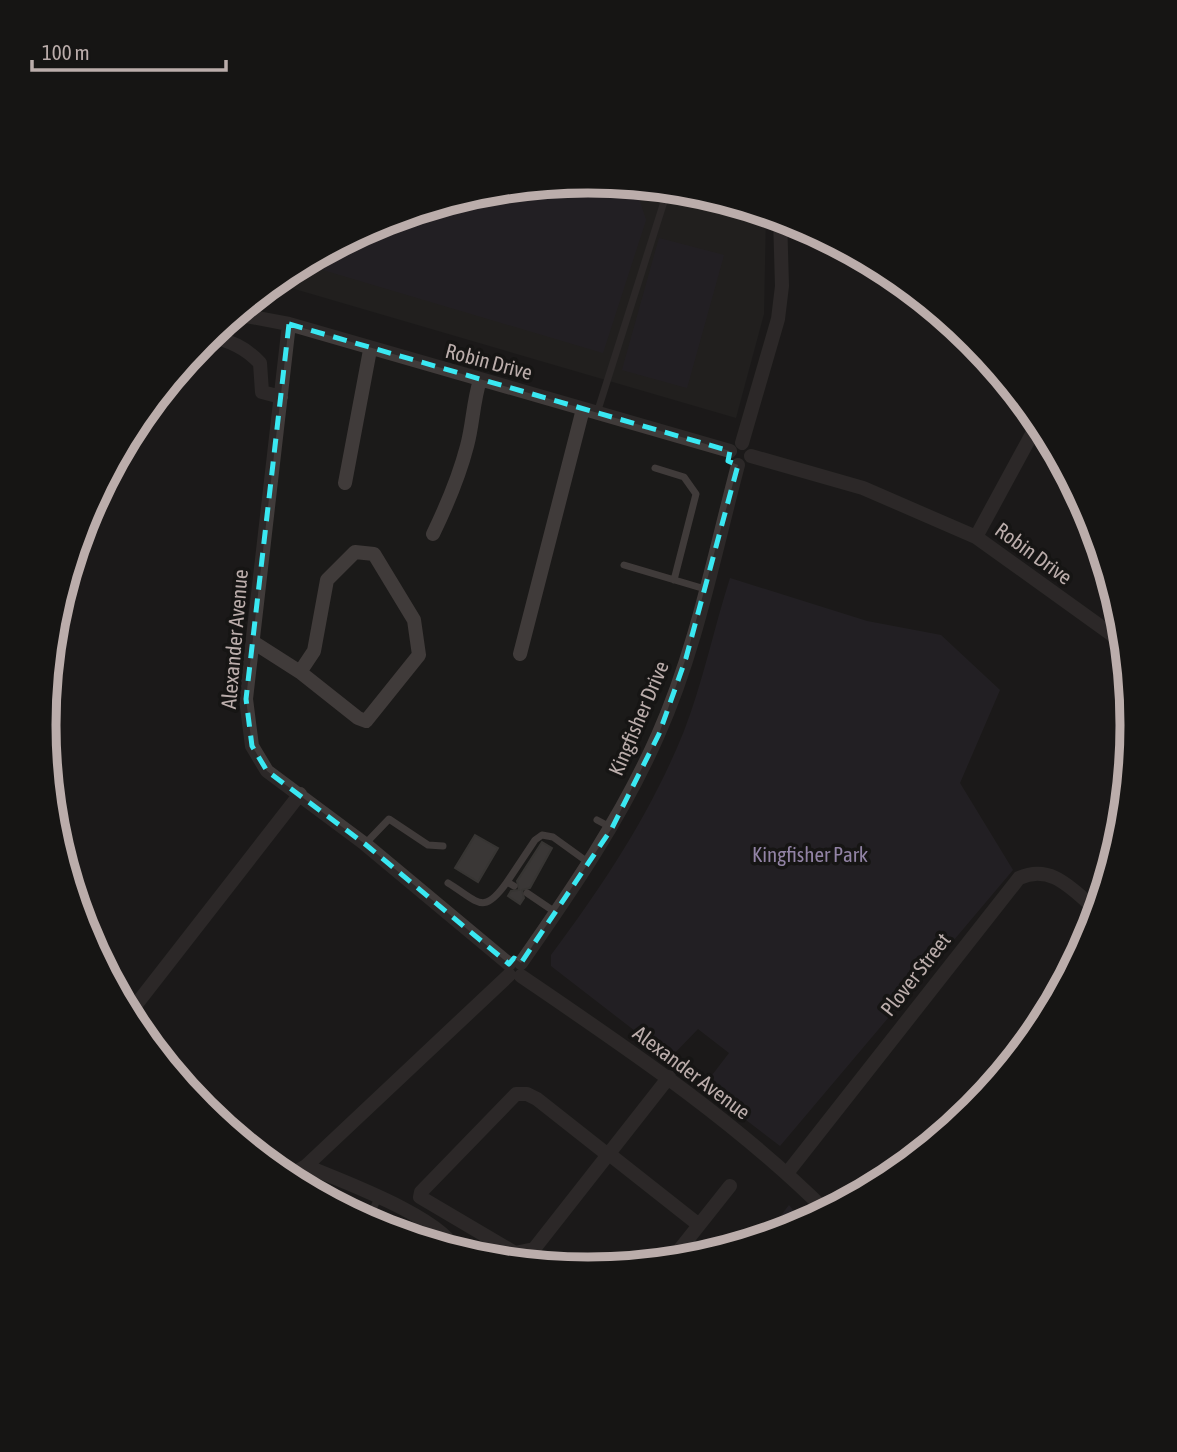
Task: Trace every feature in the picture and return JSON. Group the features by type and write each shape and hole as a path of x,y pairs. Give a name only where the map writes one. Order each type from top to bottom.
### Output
{"street":[{"path":"736,447 750,447 751,456 745,464 738,465 730,458 778,319 782,286 780,230"},
{"name":"Robin Drive","path":"249,316 289,324 370,350 590,411 736,447"},
{"name":"Alexander Avenue","path":"289,324 246,699 252,746 267,771 365,844 515,969 669,1077 788,1172 821,1205"},
{"path":"222,340 237,344 250,353 260,363 262,392 281,397"},
{"path":"345,483 370,350"},
{"path":"433,534 453,491 467,446 473,403 480,380"},
{"path":"520,654 590,411"},
{"path":"976,537 1033,433"},
{"name":"Robin Drive","path":"751,456 863,488 976,537 1113,635"},
{"name":"Kingfisher Drive","path":"297,1171 306,1166 515,969 612,828 659,734 686,658 738,465"},
{"path":"253,642 300,672 358,718 366,721 419,655 414,620 374,554 355,552 330,576 314,651 300,672"},
{"path":"135,1005 300,794"},
{"name":"Plover Street","path":"788,1172 1019,878 1034,871 1053,875 1090,905"},
{"path":"669,1077 609,1155 528,1252 515,1252 422,1200 420,1196 516,1094 527,1094 537,1099 609,1155 699,1225"},
{"path":"306,1166 379,1196 441,1231 447,1239"},
{"path":"679,1250 730,1186"}],"lane":[{"path":"590,411 664,199"},
{"path":"655,468 684,477 696,494 674,580"},
{"path":"624,565 705,589"},
{"path":"365,844 389,819 428,845 443,846"},
{"path":"597,820 612,828"},
{"path":"448,883 479,902 494,901 511,883 535,840 542,835 553,837 589,863"},
{"path":"527,893 556,913"},
{"path":"371,1212 379,1196"}],"highlighted area":[{"path":"289,324 730,451 728,461 738,465 686,658 659,734 612,828 521,963 514,958 509,964 365,844 267,771 252,746 246,699"}],"shaded area":[{"path":"588,193 623,195 658,198 726,212 766,224 764,314 736,418 288,287 353,248 385,234 451,212 519,198"}],"green space":[{"path":"588,193 638,196 646,220 603,353 317,268 385,234 417,222 485,204 519,198"},
{"path":"659,238 724,255 687,388 622,370"},
{"name":"Kingfisher Park","path":"730,578 867,621 941,635 1000,690 960,783 1013,870 780,1146 703,1087 729,1053 698,1029 670,1058 551,966 551,955 590,902 625,847 671,761 697,693"},
{"path":"789,1205 797,1216 792,1218 774,1225"}],"building":[{"path":"475,835 498,848 478,882 455,868"},
{"path":"542,842 552,848 530,888 522,890 524,898 520,904 508,896 511,891 519,890 517,881"}]}
